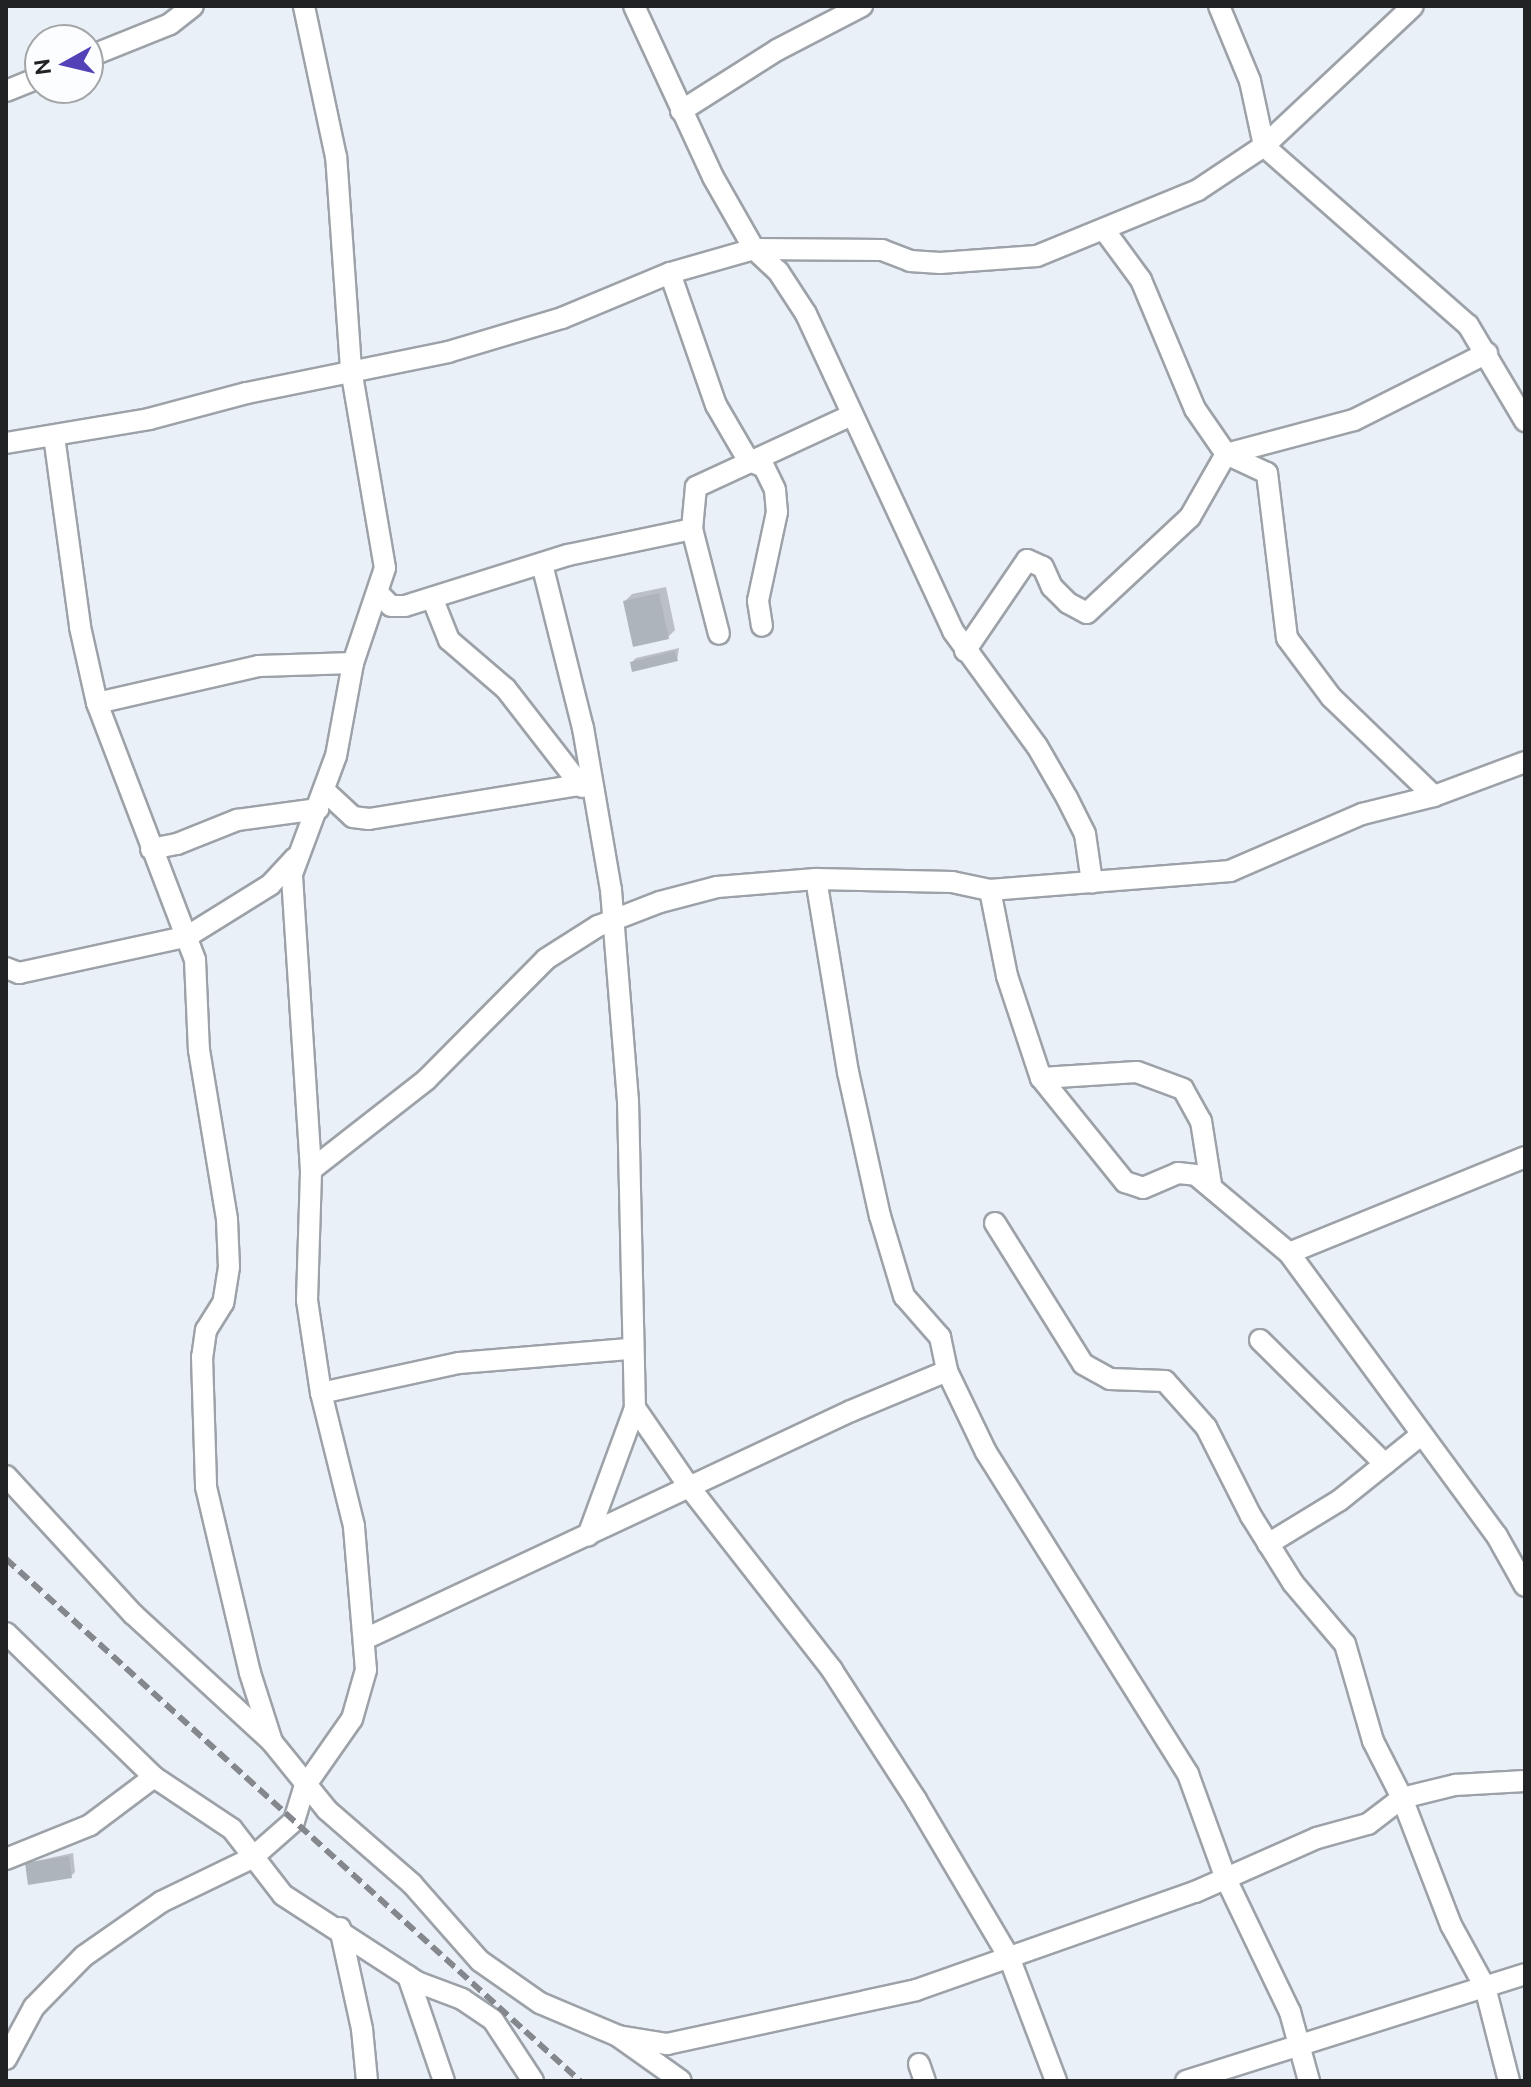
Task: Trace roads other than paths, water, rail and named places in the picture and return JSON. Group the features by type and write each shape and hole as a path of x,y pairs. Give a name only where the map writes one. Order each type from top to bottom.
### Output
{"street":[{"path":"104,51 170,24 193,6"},
{"path":"6,971 131,952 188,936 270,885 295,858 322,800 353,663 385,568 384,539 351,369 336,157 304,6"},
{"path":"634,6 681,111 754,249 778,271 806,314 850,416 965,651 1015,714 1067,798 1085,834 1092,882"},
{"path":"681,111 777,50 862,6"},
{"path":"1219,6 1250,81 1264,146 1468,325 1525,421"},
{"path":"6,443 149,419 351,369 476,344 562,318 670,273 754,249 882,250 910,261 979,263 1037,256 1105,231 1198,190 1264,146 1413,6"},
{"path":"1105,231 1141,280 1195,409 1226,454 1267,473 1287,638 1331,697 1434,796"},
{"path":"670,273 716,405 748,460 764,467 777,512 758,601 762,626"},
{"path":"965,651 1027,560 1043,567 1052,587 1068,603 1087,613 1190,517 1226,454 1354,420 1487,353"},
{"path":"719,634 692,529 696,487 748,460 850,416"},
{"path":"54,436 80,627 97,703 151,849 188,936 229,1267 223,1303 206,1330 202,1357 206,1487 250,1673 272,1742"},
{"path":"378,593 391,606 433,600 542,564 692,529"},
{"path":"542,564 615,920 628,1101 631,1349 635,1408 588,1536"},
{"path":"433,600 449,640 506,689 587,785"},
{"path":"97,703 259,666 353,663"},
{"path":"311,1170 426,1080 546,959 615,920 717,887 816,879 937,881 990,890 1230,871 1362,814 1434,796 1525,762"},
{"path":"151,849 237,820 322,800 361,819 587,785"},
{"path":"6,2059 34,2007 84,1956 161,1902 252,1858 294,1821 305,1786 352,1719 362,1692 367,1638 354,1526 321,1393 307,1300 311,1170 294,926 295,858"},
{"path":"816,879 848,1072 898,1282 940,1337 947,1371 994,1466 1188,1774 1226,1879 1271,1967 1309,2081"},
{"path":"990,890 1007,976 1041,1078 1125,1182 1143,1188 1188,1173 1211,1184 1289,1253 1497,1536 1525,1586"},
{"path":"1041,1078 1137,1072 1183,1089 1201,1121 1211,1184"},
{"path":"1289,1253 1525,1157"},
{"path":"995,1223 1083,1364 1110,1379 1165,1381 1206,1427 1268,1544 1345,1644 1373,1741 1402,1798 1451,1925 1485,1987 1509,2081"},
{"path":"1260,1340 1385,1464"},
{"path":"321,1393 459,1363 631,1349"},
{"path":"367,1638 947,1371"},
{"path":"635,1408 690,1488 832,1670 1009,1957 1056,2081"},
{"path":"1268,1544 1340,1500 1422,1434"},
{"path":"6,1476 133,1614 272,1742 305,1786 412,1884 480,1961 540,2003 618,2036 681,2081"},
{"path":"6,1633 154,1777 232,1829 283,1895 340,1928 408,1976 462,1999 493,2020 533,2081"},
{"path":"6,1859 90,1825 154,1777"},
{"path":"618,2036 667,2044 916,1990 1226,1879 1317,1838 1368,1824 1402,1798 1455,1785 1525,1781"},
{"path":"340,1928 362,2029 367,2081"},
{"path":"1186,2081 1525,1974"},
{"path":"408,1976 444,2081"}],"railway":[{"path":"6,1559 580,2081"}]}
